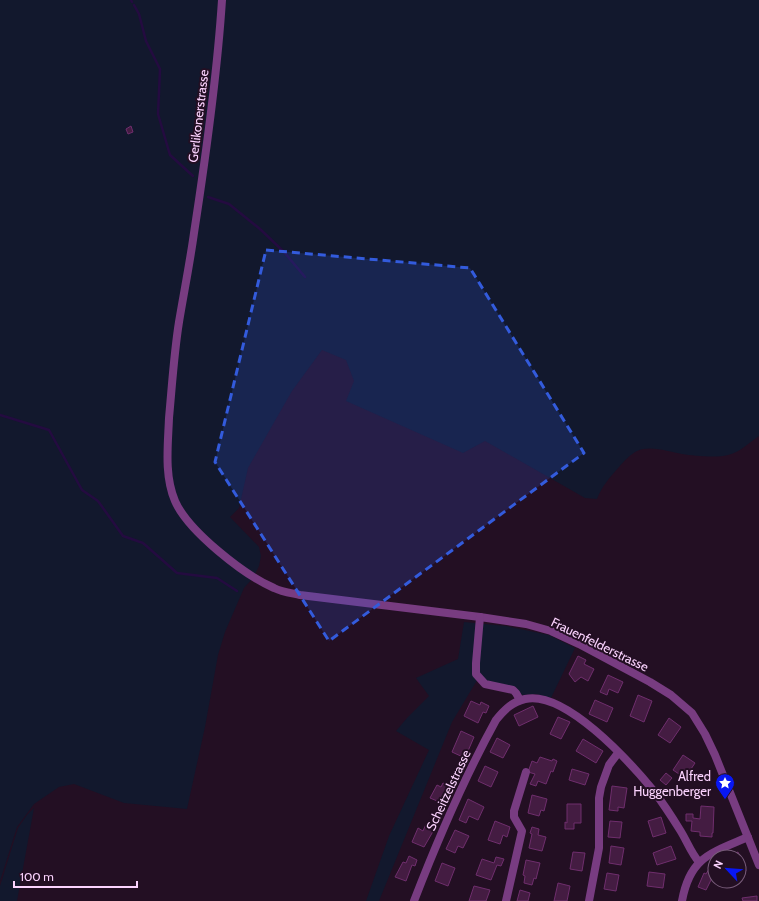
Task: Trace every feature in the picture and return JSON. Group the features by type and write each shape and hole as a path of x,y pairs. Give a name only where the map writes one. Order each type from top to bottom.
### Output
{"street":[{"name":"Gerlikonerstrasse","path":"222,0 209,130 194,235 178,324 168,444 169,480 175,501 184,516 211,544 253,578"},
{"name":"Frauenfelderstrasse","path":"253,578 275,589 300,595 526,624 551,631 579,644 650,682 671,695 692,713 715,755 759,865"},
{"path":"480,617 476,663 476,674 478,678 485,684 513,690 520,700 534,698 550,701 576,715 599,734 653,790 680,829 699,862"},
{"name":"Scheitzelstrasse","path":"414,901 434,850 485,740 496,720 504,710 520,700"},
{"path":"590,901 599,848 599,798 601,787 608,764 618,753"},
{"path":"506,901 522,831 514,816 514,810 526,772"},
{"path":"682,901 684,889 689,877 699,862 715,851 748,837"}],"highlighted area":[{"path":"266,250 470,268 584,453 329,641 215,462"}],"shaded area":[{"path":"0,0 759,0 759,436 736,452 723,456 712,457 654,449 642,449 632,454 612,474 597,499 585,498 485,441 463,453 346,401 354,381 346,360 322,350 292,391 248,468 239,508 230,517 259,547 261,556 259,566 253,578 244,588 225,632 218,655 205,727 187,809 124,803 74,784 59,787 34,804 17,827 0,881"},
{"path":"464,622 506,626 549,635 575,648 551,698 536,694 522,695 516,687 487,683 479,677 452,722 379,901 366,901 389,836 429,750 396,731 429,696 416,678 458,659"},
{"path":"34,808 17,901 0,901 0,886 18,828"}],"building":[{"path":"131,126 133,132 128,134 126,129"},
{"path":"578,656 586,660 584,664 594,669 588,681 581,677 575,682 569,674"},
{"path":"608,675 623,682 618,693 609,689 607,695 600,692"},
{"path":"638,695 652,701 644,722 630,716"},
{"path":"595,700 613,708 607,722 589,714"},
{"path":"471,701 480,705 481,702 489,706 486,713 483,712 478,723 464,716"},
{"path":"533,706 538,717 519,726 514,715"},
{"path":"558,717 570,722 561,739 550,734"},
{"path":"669,718 681,727 670,743 658,735"},
{"path":"461,731 474,737 465,758 452,752"},
{"path":"497,738 510,745 503,758 490,752"},
{"path":"583,739 603,751 596,763 576,751"},
{"path":"683,755 695,763 685,778 673,770"},
{"path":"540,757 557,761 546,784 538,781 536,786 530,784 535,774 528,772 532,761 537,763"},
{"path":"485,766 498,772 491,787 478,781"},
{"path":"572,769 589,774 585,785 569,780"},
{"path":"666,773 672,778 666,785 660,780"},
{"path":"443,783 451,787 449,791 447,791 442,803 430,798 437,785 441,787"},
{"path":"612,786 627,788 624,808 618,807 618,811 609,810"},
{"path":"532,795 547,799 544,811 541,810 539,816 528,813"},
{"path":"468,799 484,807 478,820 469,816 466,823 459,820"},
{"path":"567,804 581,804 581,823 574,823 574,829 565,829 565,822 567,823"},
{"path":"701,806 714,807 712,837 700,836 700,832 691,831 692,821 686,821 686,814 693,814 693,818 700,819"},
{"path":"661,817 666,833 653,837 648,821"},
{"path":"495,821 510,827 507,837 503,835 500,844 488,840"},
{"path":"610,821 622,822 620,838 608,837"},
{"path":"426,824 435,828 424,847 412,842 418,828 423,831"},
{"path":"532,827 539,829 538,835 546,837 542,851 529,848"},
{"path":"455,830 469,836 463,848 458,846 455,853 446,849"},
{"path":"611,846 624,848 621,865 609,863"},
{"path":"671,846 676,859 657,865 653,853"},
{"path":"573,852 585,853 582,871 570,869"},
{"path":"409,856 417,860 415,866 412,865 406,881 395,877 403,862 406,863"},
{"path":"496,857 504,859 501,866 497,865 491,880 476,875 482,859 494,863"},
{"path":"526,860 540,863 536,879 534,878 532,885 524,883 525,876 523,875"},
{"path":"442,863 455,868 448,886 435,881"},
{"path":"649,872 665,874 663,888 647,886"},
{"path":"707,872 706,890 698,887 704,873 706,874"},
{"path":"607,873 619,875 616,891 604,889"},
{"path":"558,883 570,886 567,901 554,901"},
{"path":"474,886 490,890 486,901 469,901"},
{"path":"520,890 530,893 528,901 517,901"},
{"path":"757,896 757,901 743,901 742,898"}],"waterway":[{"path":"134,5 139,14 146,41 160,69 158,114 170,155 193,176"},
{"path":"208,197 229,204 260,229 284,252 305,277"},
{"path":"0,415 49,430 82,490 98,501 123,536 143,543 177,573 217,578 237,591"}],"place":[{"name":"Alfred Huggenberger","path":"725,800"}]}
